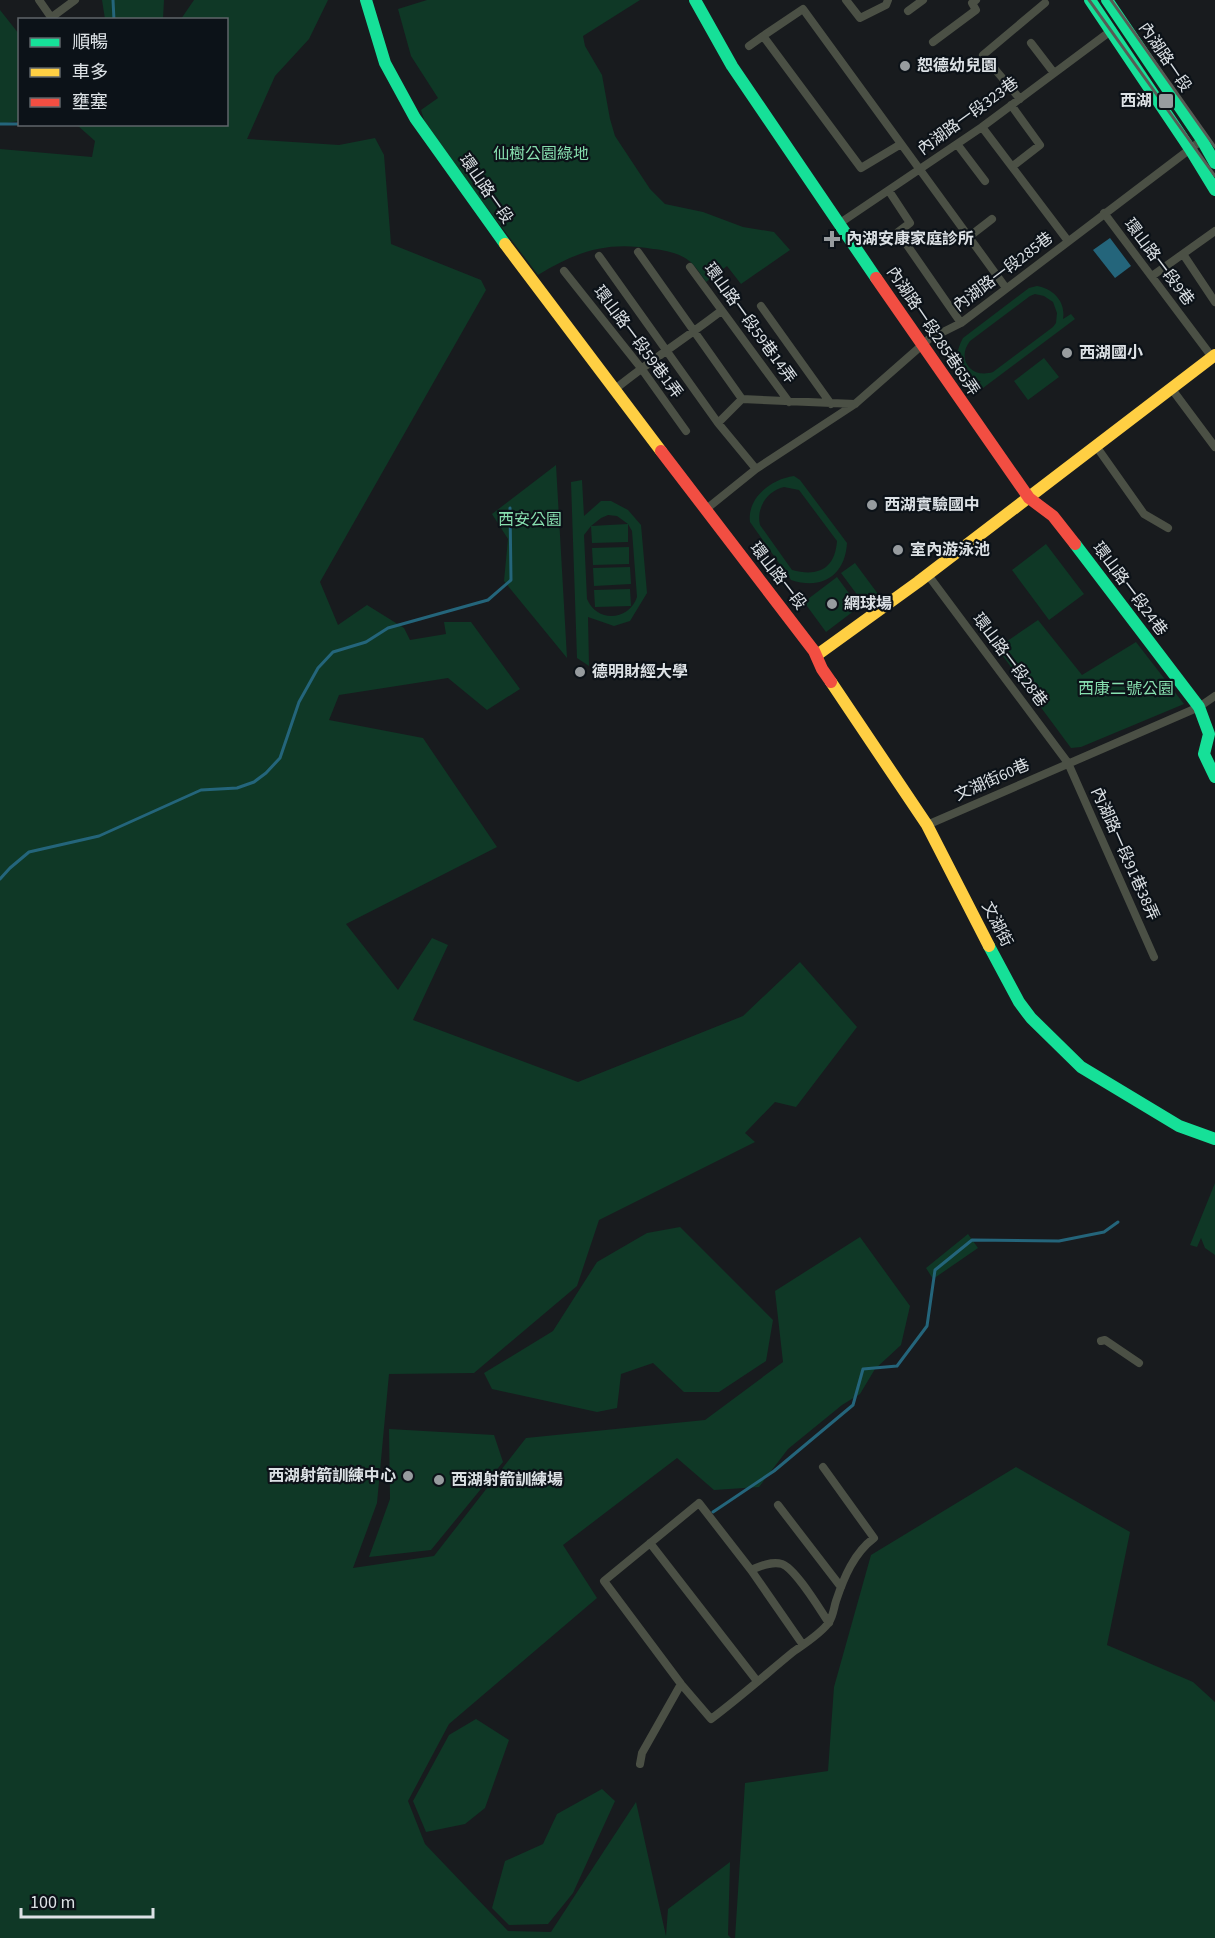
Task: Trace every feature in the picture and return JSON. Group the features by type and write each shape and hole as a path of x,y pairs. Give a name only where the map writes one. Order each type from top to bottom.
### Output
{"street":[{"path":"39,0 52,18 75,0"},
{"name":"環山路一段","path":"366,0 385,63 415,118 536,288 817,655"},
{"name":"內湖路一段285巷65弄","path":"695,0 732,66 921,346 1029,498"},
{"path":"846,0 860,18 886,5 888,0"},
{"path":"908,11 923,0"},
{"path":"933,42 975,10 972,3 976,0"},
{"name":"內湖路一段","path":"1090,0 1112,30 1215,190"},
{"name":"內湖路一段","path":"1107,0 1202,140 1215,163"},
{"path":"1020,99 983,56 1045,3"},
{"path":"749,46 803,9 1006,288"},
{"name":"內湖路一段323巷","path":"840,223 982,127 1112,30"},
{"path":"763,36 861,168 901,144"},
{"path":"1031,43 1054,73"},
{"path":"1011,105 1040,145 1013,166"},
{"path":"982,127 1068,242"},
{"name":"內湖路一段285巷","path":"705,510 756,469 855,404 929,339 961,323 1202,140"},
{"path":"957,144 985,181"},
{"path":"888,191 910,223 898,232 961,323"},
{"name":"環山路一段9巷","path":"1104,213 1213,356"},
{"path":"970,236 992,219"},
{"path":"1152,276 1215,231"},
{"path":"638,252 742,399"},
{"path":"1183,254 1215,303"},
{"path":"599,256 718,423 756,469"},
{"name":"環山路一段59巷14弄","path":"690,267 789,402 855,404"},
{"name":"環山路一段59巷1弄","path":"564,271 641,368 686,431"},
{"path":"761,306 831,404"},
{"path":"614,390 641,368 722,311"},
{"path":"817,655 1029,498 1213,356"},
{"path":"1172,388 1215,447"},
{"path":"718,423 742,399 789,402"},
{"path":"1096,446 1144,514 1168,528"},
{"name":"環山路一段24巷","path":"1029,498 1053,516 1199,707 1209,734 1204,754 1215,777"},
{"name":"環山路一段28巷","path":"928,574 1068,763"},
{"name":"文湖街","path":"817,655 822,669 927,825 1019,1002 1031,1018 1081,1067 1179,1126 1215,1139"},
{"name":"文湖街60巷","path":"927,825 1199,707 1215,696"},
{"name":"內湖路一段91巷38弄","path":"1068,763 1154,957"},
{"path":"1101,1341 1105,1340 1139,1363"},
{"path":"803,1645 751,1570 699,1503 604,1581 681,1684 711,1719 747,1693 757,1681 803,1645 829,1623 841,1587 861,1548 874,1538 823,1467"},
{"path":"778,1505 841,1587"},
{"path":"650,1543 757,1681"},
{"path":"751,1570 762,1565 781,1564 789,1568 829,1623"},
{"path":"640,1764 642,1753 681,1684"}],"green space":[{"path":"102,0 164,0 163,18 105,18"},
{"path":"194,0 328,0 309,39 275,76 247,139 339,145 375,138 384,155 391,244 481,280 486,290 320,582 338,625 367,605 404,628 410,640 446,634 444,622 471,622 520,689 487,710 448,678 339,695 329,720 423,738 497,847 346,924 398,990 432,938 448,945 413,1020 578,1082 743,1016 800,962 857,1027 796,1107 775,1102 745,1133 755,1142 599,1220 577,1286 474,1373 389,1374 377,1503 353,1568 434,1556 526,1438 705,1420 783,1362 775,1291 860,1237 910,1306 901,1345 875,1369 860,1394 842,1405 788,1449 759,1487 714,1490 677,1458 563,1545 597,1598 449,1724 408,1801 425,1844 508,1931 551,1932 636,1802 666,1936 668,1909 730,1862 728,1935 731,1938 0,1938 0,149 92,157 95,141 78,126 228,126 228,18 182,18"},
{"name":"仙樹公園綠地","path":"427,0 640,0 583,36 585,46 602,75 615,136 650,189 665,204 703,212 743,227 774,232 790,250 741,284 727,266 706,282 693,265 680,255 667,251 622,246 607,247 580,254 538,275 427,129 421,110 438,98 411,56 398,9"},
{"path":"0,10 18,33 18,121 0,124"},
{"path":"1037,286 1053,293 1060,301 1063,319 1071,314 1075,319 979,391 975,386 981,381 966,376 958,366 958,352 963,338 1029,288","holes":["1035,294 1044,296 1053,302 1057,313 1053,327 993,372 978,373 968,366 965,354 970,341 1030,296"]},
{"path":"1044,358 1059,377 1028,400 1014,381"},
{"name":"西安公園","path":"556,465 567,658 504,581 508,539 492,514"},
{"path":"794,476 800,480 847,543 842,564 830,578 813,583 791,580 750,522 752,505 762,491 785,478","holes":["784,487 799,490 837,541 833,558 824,569 817,571 792,570 760,525 761,507 768,496"]},
{"path":"582,480 584,516 601,501 611,501 628,510 641,525 647,593 630,621 614,626 588,617 589,666 577,658 571,482","holes":["608,515 617,516 628,524 632,531 637,597 633,605 620,615 605,615 598,612 587,599 584,535 601,518"]},
{"path":"628,524 628,542 592,543 591,526"},
{"path":"1046,544 1084,594 1049,620 1012,570"},
{"path":"629,547 629,564 593,565 592,548"},
{"path":"855,563 878,594 864,604 841,573"},
{"path":"630,567 631,584 594,586 593,568"},
{"name":"網球場","path":"837,577 859,607 826,632 804,602"},
{"path":"630,589 631,606 595,607 594,590"},
{"name":"西康二號公園","path":"1038,620 1082,675 1136,642 1184,704 1081,747 1071,748 997,648"},
{"path":"1215,1183 1215,1255 1205,1248 1201,1238 1197,1247 1190,1245"},
{"path":"680,1227 773,1320 766,1361 719,1392 684,1392 653,1363 621,1374 617,1408 597,1412 492,1389 484,1373 553,1331 597,1262 647,1233"},
{"path":"968,1234 978,1248 933,1279 926,1268"},
{"name":"西湖射箭訓練場","path":"389,1429 494,1435 503,1462 431,1550 369,1557 390,1499"},
{"path":"1016,1467 1130,1532 1107,1645 1193,1682 1215,1702 1215,1938 735,1938 745,1783 828,1771 834,1687 871,1555"},
{"path":"476,1719 509,1740 485,1808 465,1824 426,1832 413,1801 449,1735"},
{"path":"602,1789 615,1801 573,1893 548,1924 509,1925 492,1908 505,1861 543,1844 557,1814"}],"water":[{"path":"1110,238 1131,266 1115,278 1093,250"}],"waterway":[{"path":"113,0 114,18"},
{"path":"0,124 18,124"},
{"path":"0,879 29,852 99,836 201,790 237,788 254,782 280,758 299,702 318,668 333,652 366,642 388,628 488,600 511,580 510,508"},
{"path":"713,1512 774,1471 853,1405 863,1369 897,1366 927,1326 935,1270 972,1240 1059,1241 1104,1232 1118,1222"}],"railway":[{"path":"1089,0 1215,176"},
{"path":"1111,0 1215,147"}],"traffic: fast":[{"path":"366,0 385,63 415,118 505,244"},
{"path":"695,0 732,66 876,278"},
{"path":"1090,0 1215,190"},
{"path":"1107,0 1202,140 1215,163"},
{"path":"1075,544 1199,707 1209,734 1204,754 1215,777"},
{"path":"989,946 1019,1002 1031,1018 1081,1067 1179,1126 1215,1139"}],"traffic: slow":[{"path":"505,244 661,451"},
{"path":"817,655 918,582 1215,355"},
{"path":"831,682 927,825 989,946"}],"traffic: jam":[{"path":"876,278 1029,498 1053,516 1075,544"},
{"path":"661,451 814,651 831,682"}],"place":[{"name":"恕德幼兒園","path":"905,66"},
{"name":"西湖","path":"1166,101"},
{"name":"內湖安康家庭診所","path":"832,239"},
{"name":"西湖國小","path":"1067,353"},
{"name":"西湖實驗國中","path":"872,505"},
{"name":"室內游泳池","path":"898,550"},
{"name":"網球場","path":"832,604"},
{"name":"德明財經大學","path":"580,672"},
{"name":"西湖射箭訓練中心","path":"408,1476"},
{"name":"西湖射箭訓練場","path":"439,1480"}]}
